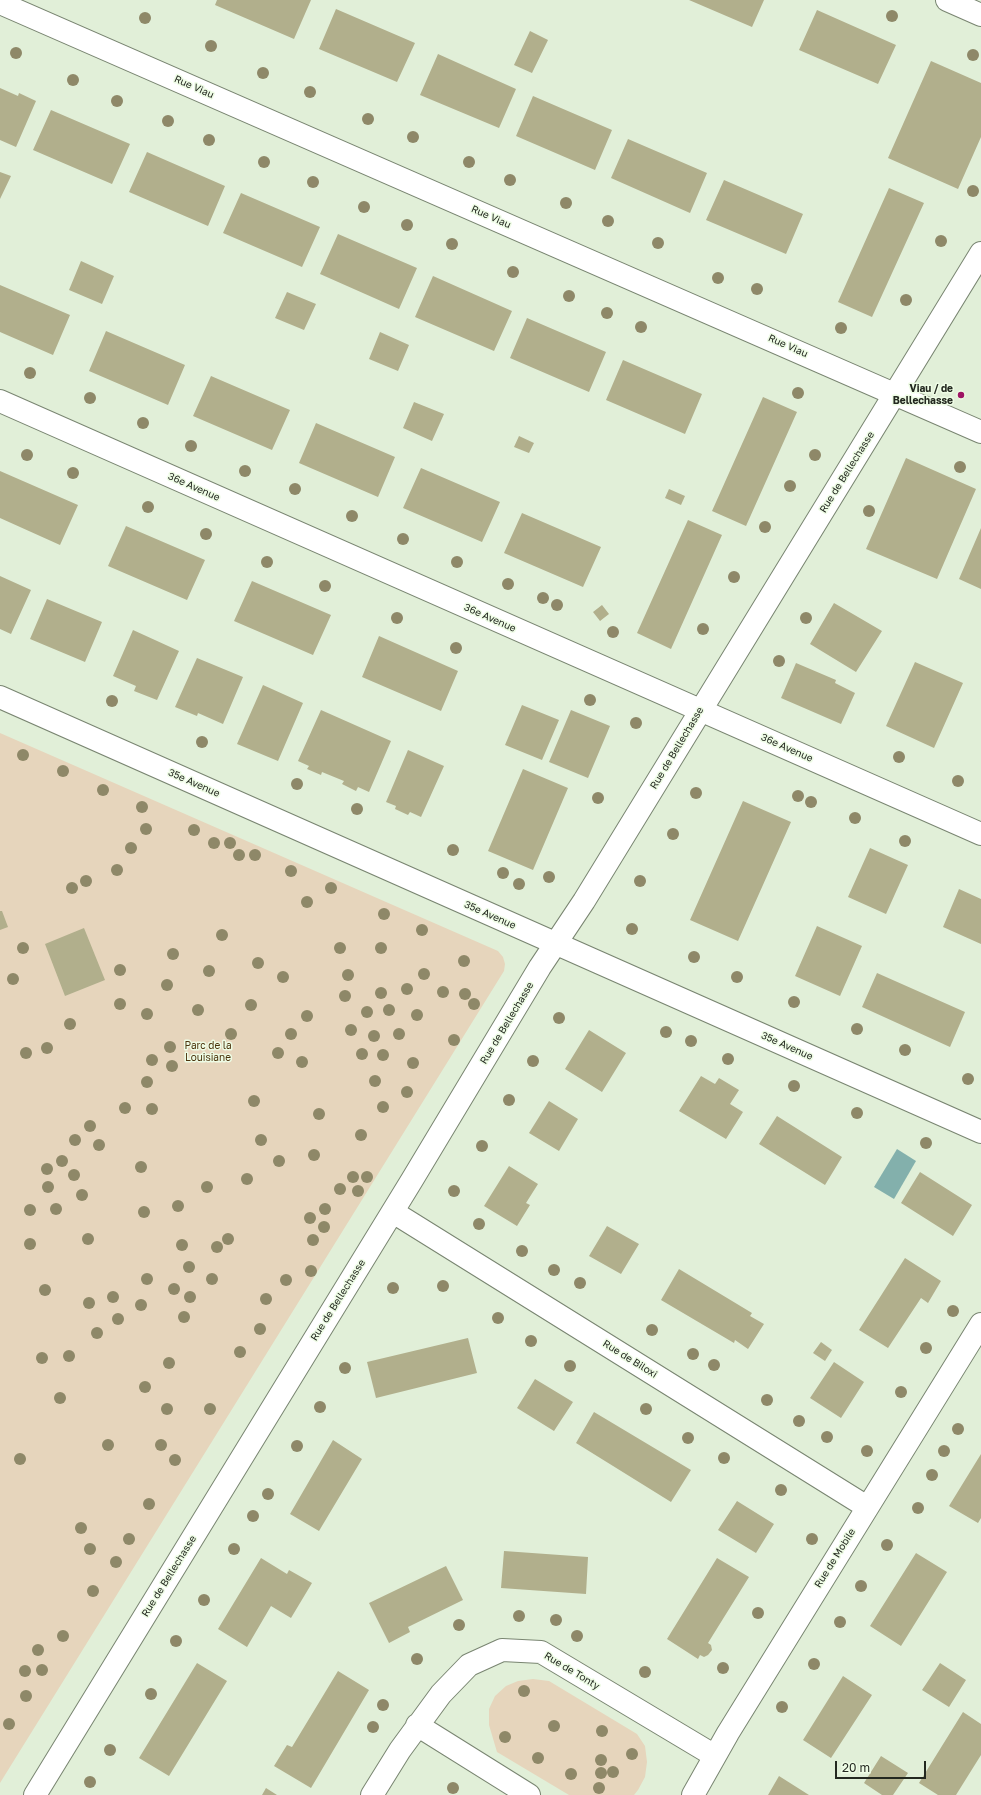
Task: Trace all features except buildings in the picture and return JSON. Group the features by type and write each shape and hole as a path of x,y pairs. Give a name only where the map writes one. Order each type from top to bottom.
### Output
{"street":[{"path":"947,0 981,15"},
{"name":"Rue Viau","path":"0,3 895,393 981,432"},
{"name":"Rue de Bellechasse","path":"35,1795 392,1212 540,967 556,944 981,253"},
{"name":"36e Avenue","path":"0,401 981,834"},
{"name":"35e Avenue","path":"0,697 981,1132"},
{"name":"Rue de Biloxi","path":"392,1212 867,1507"},
{"name":"Rue de Mobile","path":"693,1795 715,1756 867,1507 981,1324"},
{"name":"Rue de Tonty","path":"372,1795 417,1725 442,1694 470,1665 502,1650 541,1652 715,1756"},
{"path":"417,1725 529,1795"}],"green space":[{"name":"Parc de la Louisiane","path":"0,733 498,951 503,957 505,964 504,971 0,1783"},
{"path":"533,1679 549,1681 637,1734 645,1746 647,1762 645,1777 634,1795 569,1795 497,1752 489,1725 489,1709 495,1696 506,1686 518,1681"}],"water":[{"path":"897,1149 916,1161 894,1199 874,1187"}],"place":[{"name":"Viau / de Bellechasse","path":"961,395"}]}
